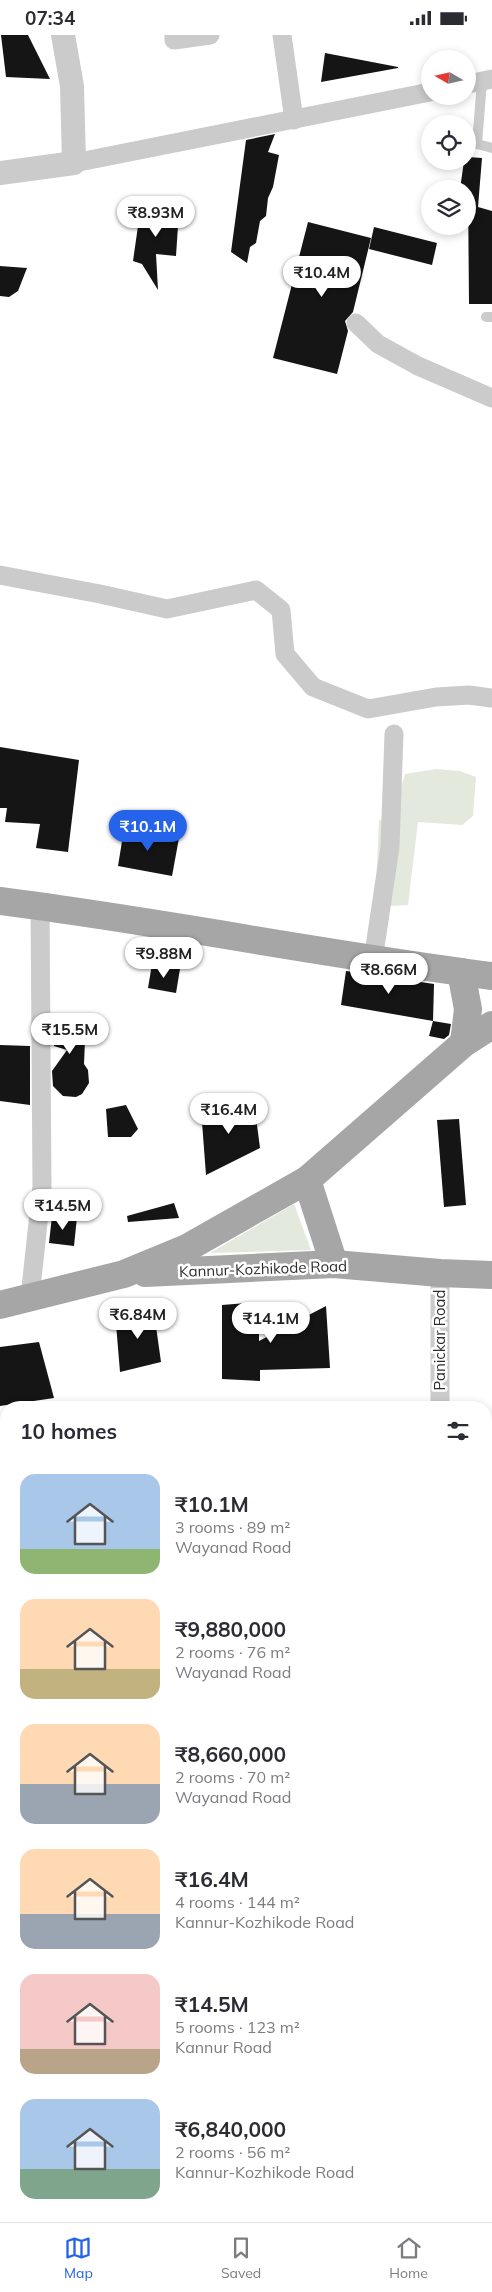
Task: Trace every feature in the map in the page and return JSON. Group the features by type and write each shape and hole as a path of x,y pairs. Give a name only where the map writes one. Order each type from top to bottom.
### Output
{"main road":[{"path":"0,901 117,916 373,960 492,976"},
{"path":"461,972 468,1009 464,1043"},
{"path":"0,1305 124,1274 188,1248 307,1180 464,1043 492,1025"},
{"path":"307,1180 334,1264"},
{"name":"Kannur-Kozhikode Road","path":"124,1274 334,1264 440,1273 492,1275"}],"street":[{"path":"63,35 72,86 74,163"},
{"path":"174,35 174,40 210,35"},
{"path":"282,35 294,121"},
{"path":"0,173 74,163 294,121 421,94"},
{"path":"356,323 378,344 492,398"},
{"path":"0,575 100,593 167,609 256,590 281,611 285,654 313,687 368,709 452,696 468,695 492,698"},
{"path":"373,960 390,847 394,734"},
{"path":"30,1297 42,1186 40,906"},
{"name":"Panickar Road","path":"440,1273 440,1401"}],"lane":[{"path":"481,82 477,144 492,148"}],"shaded area":[{"path":"436,769 460,771 476,777 473,816 462,825 418,822 408,905 375,907 379,821 395,808 405,774"},
{"path":"294,1204 311,1250 210,1253"}],"building":[{"path":"1,35 28,35 50,79 6,77"},
{"path":"325,53 398,67 398,68 321,82"},
{"path":"275,134 268,152 279,155 273,187 268,198 266,216 260,221 256,243 250,247 247,263 231,252 246,140"},
{"path":"476,158 482,158 478,207 492,211 492,304 469,304 468,235 476,235 476,180 461,180 463,170 476,170"},
{"path":"141,205 179,211 176,256 156,254 158,290 142,264 133,261"},
{"path":"308,222 371,238 353,312 345,321 348,331 337,374 273,358"},
{"path":"374,227 437,243 432,265 369,249"},
{"path":"0,266 27,268 18,291 9,297 0,296"},
{"path":"0,747 79,760 68,852 36,848 40,824 5,822 7,808 0,808"},
{"path":"124,829 179,838 172,876 118,866"},
{"path":"152,964 180,969 176,993 148,988"},
{"path":"346,971 434,984 433,1021 341,1005"},
{"path":"54,1013 86,1017 84,1064 88,1070 89,1083 82,1094 76,1097 63,1096 53,1086 52,1071 67,1050 54,1046"},
{"path":"433,1021 451,1024 449,1035 444,1039 429,1036"},
{"path":"0,1045 30,1046 30,1105 0,1101"},
{"path":"253,1104 260,1148 206,1175 201,1109"},
{"path":"126,1105 138,1129 131,1137 108,1137 106,1109"},
{"path":"459,1119 466,1205 444,1207 437,1120"},
{"path":"174,1203 179,1218 128,1222 127,1216"},
{"path":"52,1216 77,1217 74,1246 49,1243"},
{"path":"259,1302 259,1341 326,1306 330,1368 260,1370 260,1381 222,1379 222,1305"},
{"path":"153,1305 161,1362 120,1372 116,1324 129,1320 128,1309"},
{"path":"39,1342 54,1398 34,1401 0,1401 0,1347"}]}
